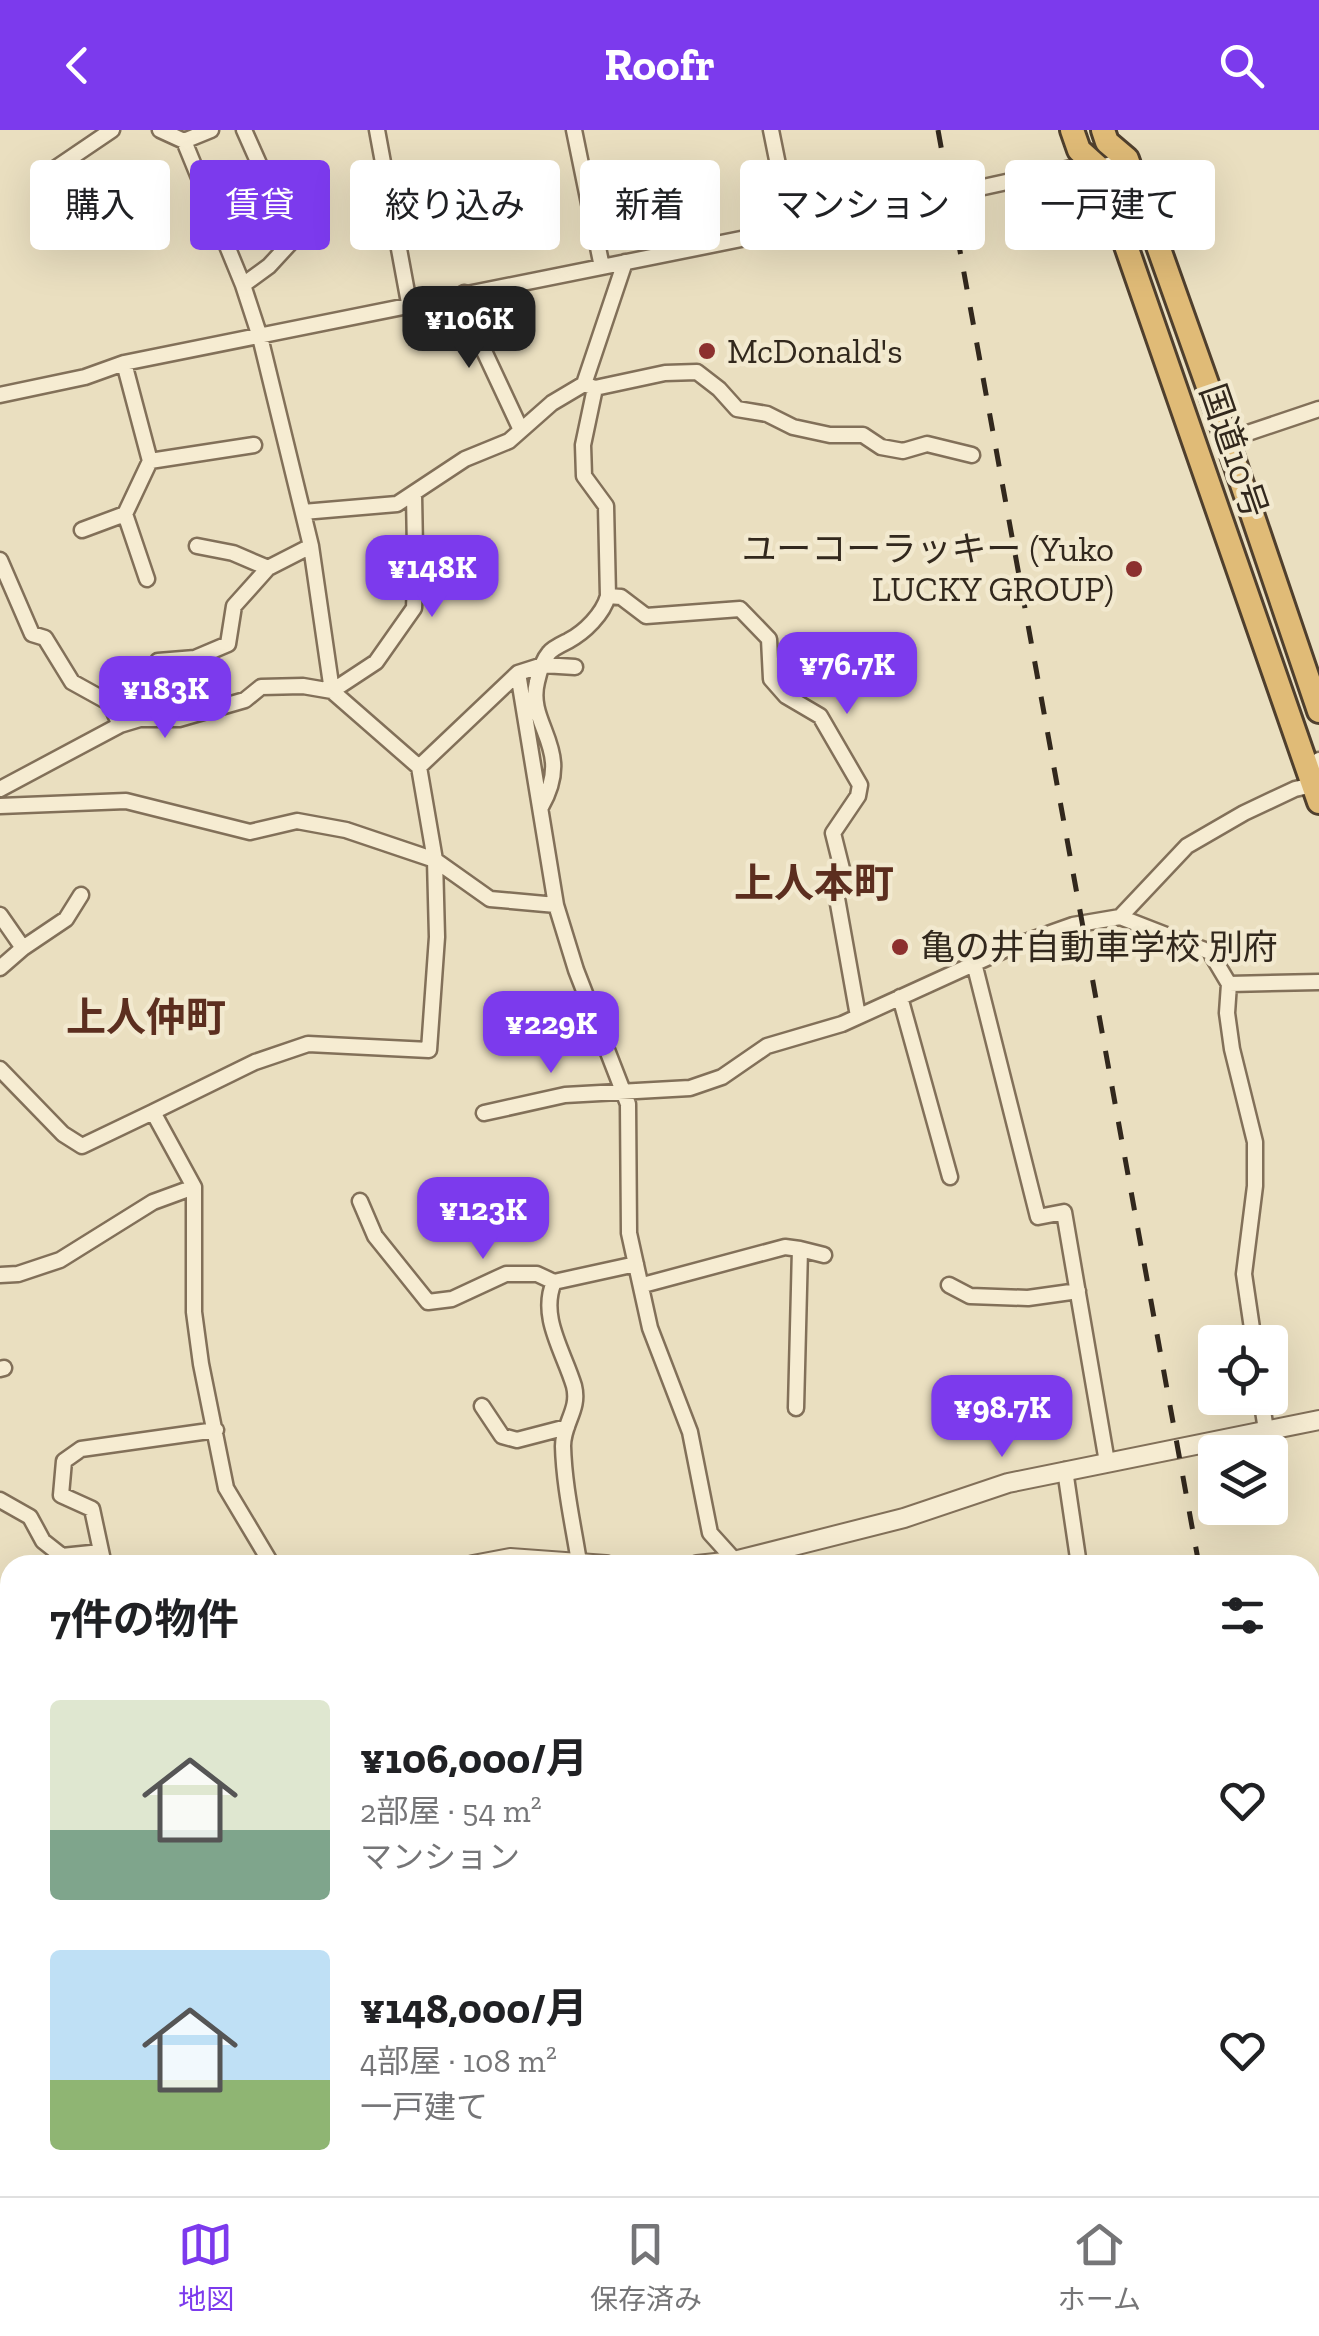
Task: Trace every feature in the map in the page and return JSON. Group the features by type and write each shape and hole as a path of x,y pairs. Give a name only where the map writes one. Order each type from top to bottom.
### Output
{"highway":[{"name":"国道10号","path":"1072,130 1079,150 1090,160"},
{"name":"国道10号","path":"1102,130 1107,142 1127,159 1228,440 1319,712"},
{"name":"国道10号","path":"1127,250 1316,794"}],"street":[{"path":"68,160 112,130"},
{"path":"160,130 184,141 243,285 260,338 311,546 332,691"},
{"path":"184,141 211,130"},
{"path":"243,285 269,266 292,240 244,130"},
{"path":"377,130 409,304"},
{"path":"574,130 602,267"},
{"path":"770,130 776,160"},
{"path":"0,395 85,378 124,363 740,239"},
{"path":"541,808 554,774 550,737 534,698 543,665 550,651 574,638 592,621 608,596 606,506 584,476 584,445 590,386 625,262"},
{"path":"464,293 477,336 520,430"},
{"path":"124,363 150,461 125,514 147,579"},
{"path":"303,512 398,504 465,459 509,442 552,403 590,386 665,373 697,372 737,409 767,414 793,427 830,435 864,435 881,448 903,451 927,444 972,455"},
{"path":"1228,440 1319,409"},
{"path":"150,461 254,445"},
{"path":"332,691 376,662 414,608 416,582 410,554 415,549 414,495"},
{"path":"82,530 125,514"},
{"path":"196,546 233,554 268,568"},
{"path":"140,719 158,661 195,658 228,644 234,606 268,568 311,546"},
{"path":"0,560 32,634 45,638 72,682 110,702 120,726"},
{"path":"608,596 620,597 646,616 740,610 769,640 772,680 786,696 820,716 841,748 860,786 858,796 833,833 842,868 834,887 858,1016"},
{"path":"419,767 518,673 543,665 575,667"},
{"path":"518,673 556,905 576,970 625,1092 629,1234 650,1328 690,1432 710,1533 730,1555"},
{"path":"0,789 140,719 179,720 246,700 261,687 304,686 332,691 419,767 434,860 436,937 429,1050 308,1044 255,1062 82,1146 63,1134 0,1070"},
{"path":"1120,917 1187,846 1294,788 1316,794 1319,760"},
{"path":"0,806 126,801 250,832 298,821 346,830 434,860 490,899 556,905"},
{"path":"0,968 66,919 82,894"},
{"path":"0,915 24,948"},
{"path":"484,1114 564,1096 690,1088 722,1077 767,1046 858,1016 974,962 1073,925 1120,917 1210,952 1229,984 1227,1013 1232,1049 1255,1142 1255,1186 1244,1274 1252,1325"},
{"path":"974,962 1038,1217 1064,1212 1107,1462"},
{"path":"1229,984 1319,982"},
{"path":"900,997 950,1177"},
{"path":"153,1112 194,1187 194,1312 226,1488 266,1555"},
{"path":"0,1275 18,1274 60,1260 153,1202 194,1187"},
{"path":"360,1201 374,1236 428,1302 452,1299 506,1274 536,1274 554,1282 636,1264"},
{"path":"643,1285 784,1247 824,1255"},
{"path":"796,1408 800,1250"},
{"path":"554,1282 546,1299 575,1388 576,1412 563,1442 578,1555"},
{"path":"949,1284 970,1296 1028,1298 1078,1291"},
{"path":"482,1406 502,1436 517,1440 567,1427"},
{"path":"1264,1415 1266,1430"},
{"path":"767,1555 904,1518 1008,1483 1319,1420"},
{"path":"101,1555 92,1509 61,1495 64,1461 81,1449 216,1430"},
{"path":"1066,1470 1078,1555"},
{"path":"0,1500 30,1517 42,1540 61,1555"},
{"path":"0,1838 0,1852"}],"railway":[{"path":"938,130 1197,1555"}],"place":[{"name":"McDonald's","path":"707,351"},
{"name":"ユーコーラッキー (Yuko LUCKY GROUP)","path":"1134,569"},
{"name":"亀の井自動車学校 別府","path":"900,947"}],"district":[{"name":"上人本町","path":"814,883"},
{"name":"上人仲町","path":"146,1017"}]}
